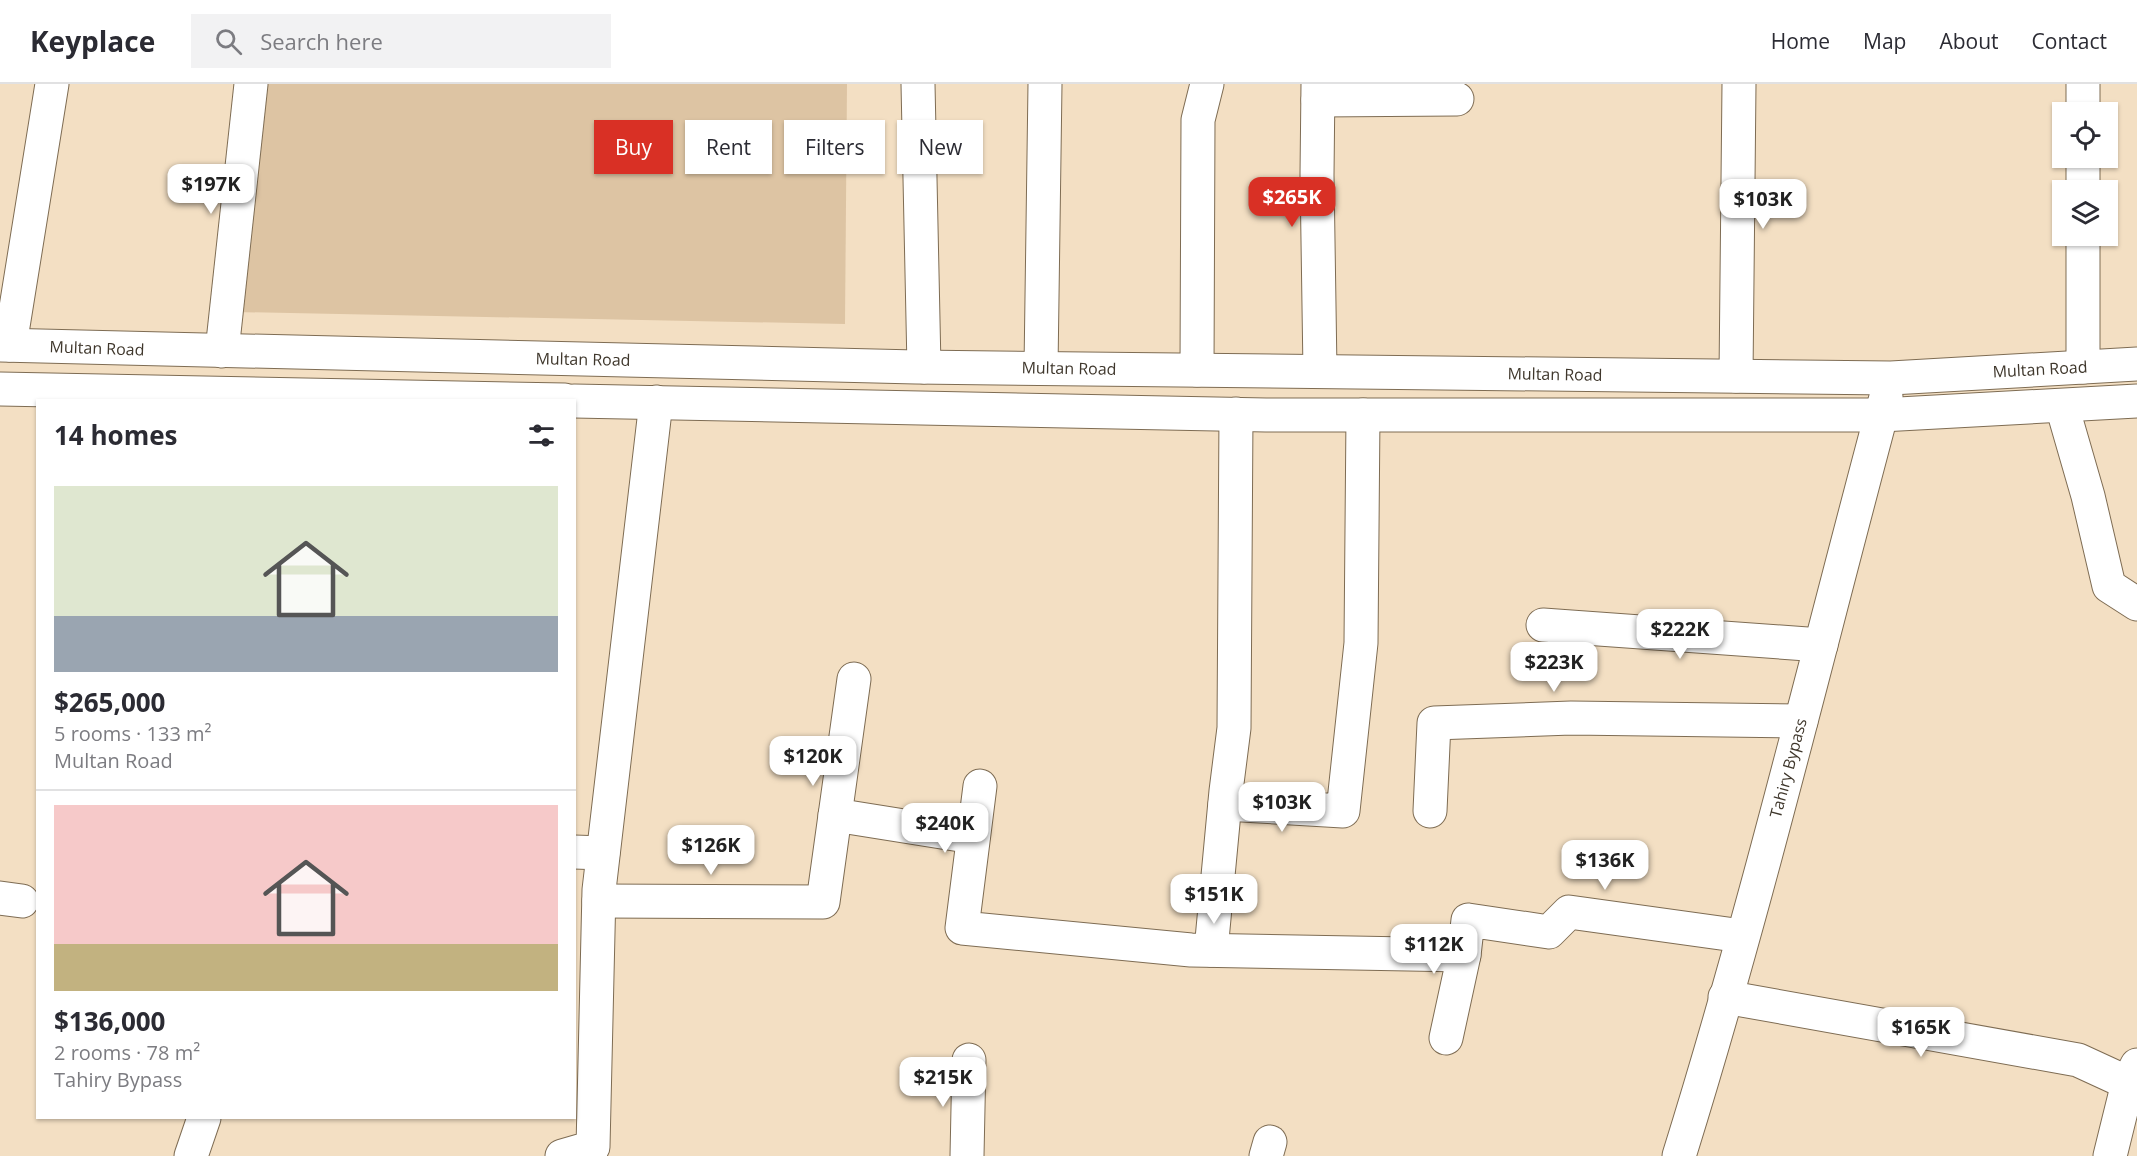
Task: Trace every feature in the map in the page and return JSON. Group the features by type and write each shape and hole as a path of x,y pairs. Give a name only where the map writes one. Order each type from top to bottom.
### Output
{"street":[{"path":"5,345 52,84"},
{"path":"222,351 250,84"},
{"path":"918,84 924,367"},
{"path":"1041,368 1045,84"},
{"path":"1197,370 1198,120 1207,84"},
{"path":"1736,376 1739,84"},
{"path":"2083,84 2083,102"},
{"path":"1320,371 1318,92 1457,99"},
{"path":"2083,246 2083,367"},
{"name":"Multan Road","path":"5,345 924,367 1891,378 2137,364"},
{"name":"Tahiry Bypass","path":"1679,1156 1801,721 1891,378"},
{"path":"0,389 137,396 458,399"},
{"path":"576,401 1236,414 1881,416 2137,401"},
{"path":"562,1156 593,1147 598,901 589,853 656,402"},
{"path":"2062,406 2088,496 2109,586 2137,604"},
{"path":"1211,950 1234,728 1236,414"},
{"path":"1225,804 1343,811 1361,643 1363,415"},
{"path":"1543,625 1821,645"},
{"path":"598,901 823,902 854,679"},
{"path":"1430,812 1434,723 1571,718 1801,721"},
{"path":"980,786 962,928 1211,950 1464,955"},
{"path":"835,815 973,837"},
{"path":"1446,1038 1464,955 1468,920 1549,932 1569,912 1742,936"},
{"path":"1725,997 2078,1060 2132,1074 2110,1156"},
{"path":"967,1156 969,1060"},
{"path":"191,1156 204,1119"}],"shaded area":[{"path":"261,84 847,84 847,120 784,120 784,174 846,174 845,324 236,312"}]}
